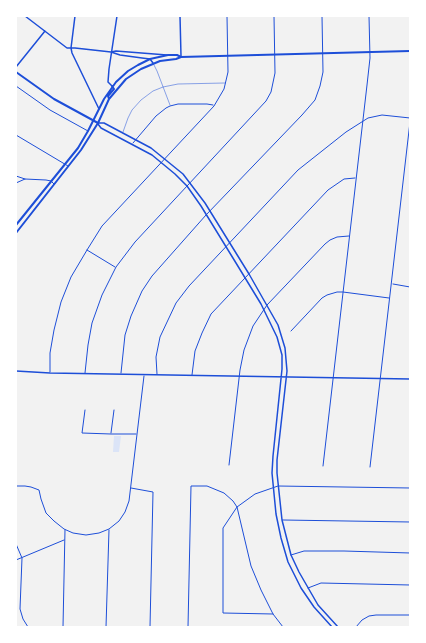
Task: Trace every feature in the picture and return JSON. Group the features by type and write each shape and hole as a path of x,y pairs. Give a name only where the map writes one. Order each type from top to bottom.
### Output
{"main road":[{"path":"25,16 67,48 111,52 150,60 153,63"},
{"path":"76,16 71,48 74,58 99,109"},
{"path":"16,233 83,148 98,123 109,98 108,96 114,89 108,82 117,16"},
{"path":"180,16 181,57"},
{"path":"16,67 45,31"},
{"path":"111,52 116,51 168,55"},
{"path":"109,98 131,75 141,69 153,63 181,57 410,51"},
{"path":"16,225 78,148 112,86 128,71 138,65 168,55 177,54 181,57"},
{"path":"16,72 54,99 94,121 103,123 151,148 183,174 206,203 267,305 278,325 287,359 277,473 282,520 291,555 299,572 318,605 338,627"},
{"path":"98,123 101,128 152,155 187,186 226,246 264,310 277,337 282,355 282,376 272,473 276,514 288,562 301,588 314,608 332,627"},
{"path":"16,371 50,373 410,378"},
{"path":"282,540 287,538"},
{"path":"295,575 299,572"},
{"path":"314,608 318,605"}],"street":[{"path":"50,373 50,353 61,302 71,277 86,250 102,226 214,106 222,94 228,72 227,16"},
{"path":"85,373 92,323 102,295 116,267 135,242 266,101 271,92 276,72 274,16"},
{"path":"121,374 125,335 131,316 142,291 152,276 206,215 315,100 322,77 322,16"},
{"path":"323,466 363,121 370,52 369,16"},
{"path":"16,86 50,110 88,131"},
{"path":"132,144 156,116 170,106 178,104 207,104 214,106"},
{"path":"157,374 156,357 160,337 176,303 189,286 298,170 346,132 368,118 382,115 410,118"},
{"path":"370,467 410,122"},
{"path":"16,135 68,166"},
{"path":"16,176 25,179 50,181 54,184"},
{"path":"192,375 195,351 211,314 328,190 344,179 356,178"},
{"path":"16,183 25,179"},
{"path":"229,465 239,376 244,350 253,326 267,305 325,244 337,236 350,236"},
{"path":"86,250 116,267"},
{"path":"392,284 410,286"},
{"path":"291,331 322,298 337,292 390,298"},
{"path":"16,486 31,486 39,490 46,513 65,530 86,535 109,530 119,521 130,501 144,374"},
{"path":"84,410 82,433 137,434"},
{"path":"111,434 114,410"},
{"path":"188,627 191,486 207,486 224,493 237,507 251,566 273,614 283,627"},
{"path":"273,614 223,613 223,528 237,507 255,494 278,486 410,488"},
{"path":"131,488 154,492 150,627"},
{"path":"282,520 410,522"},
{"path":"63,627 65,530"},
{"path":"106,627 109,530"},
{"path":"16,560 65,540"},
{"path":"16,544 22,558 20,609 23,619 28,627"},
{"path":"291,555 304,551 410,553"},
{"path":"308,589 321,583 410,584"},
{"path":"356,627 362,620 369,616 410,616"}],"lane":[{"path":"153,63 170,106"},
{"path":"123,133 132,110 141,100 153,91 181,83 226,83"}],"shaded area":[{"path":"114,436 121,436 119,452 113,452"}]}
